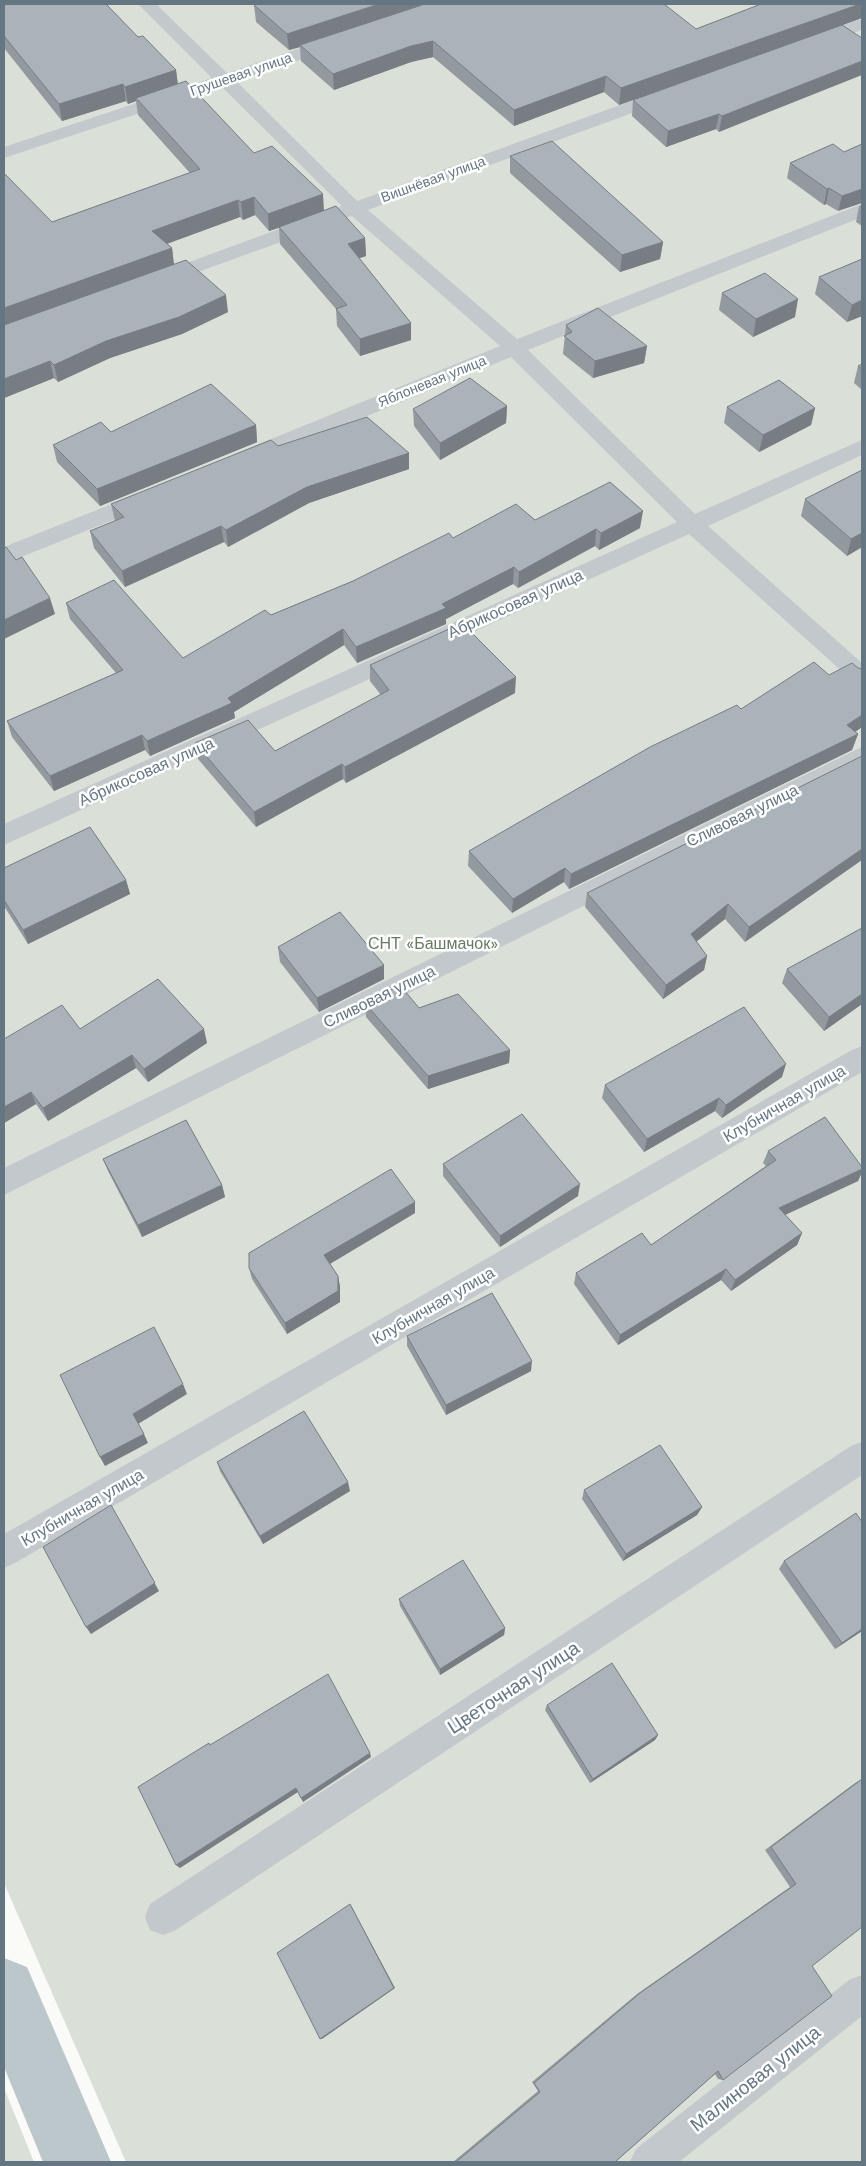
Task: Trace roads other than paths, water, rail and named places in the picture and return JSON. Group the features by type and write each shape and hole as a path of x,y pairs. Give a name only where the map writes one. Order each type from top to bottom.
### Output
{"street":[{"path":"147,4 354,208 514,348 691,523 862,676"},
{"path":"798,47 862,24"},
{"name":"Грушевая улица","path":"4,153 355,35"},
{"name":"Вишнёвая улица","path":"142,286 687,87"},
{"name":"Яблоневая улица","path":"222,467 514,348 862,210"},
{"name":"Абрикосовая улица","path":"4,835 862,447"},
{"path":"4,556 168,489"},
{"name":"Сливовая улица","path":"4,1182 862,756"},
{"name":"Клубничная улица","path":"4,1552 862,1058"},
{"name":"Цветочная улица","path":"163,1917 862,1457"},
{"name":"Малиновая улица","path":"649,2162 862,1993"}],"waterway":[{"path":"4,1990 77,2162"}],"park label":[{"name":"СНТ «Башмачок»","path":"433,943"}]}
